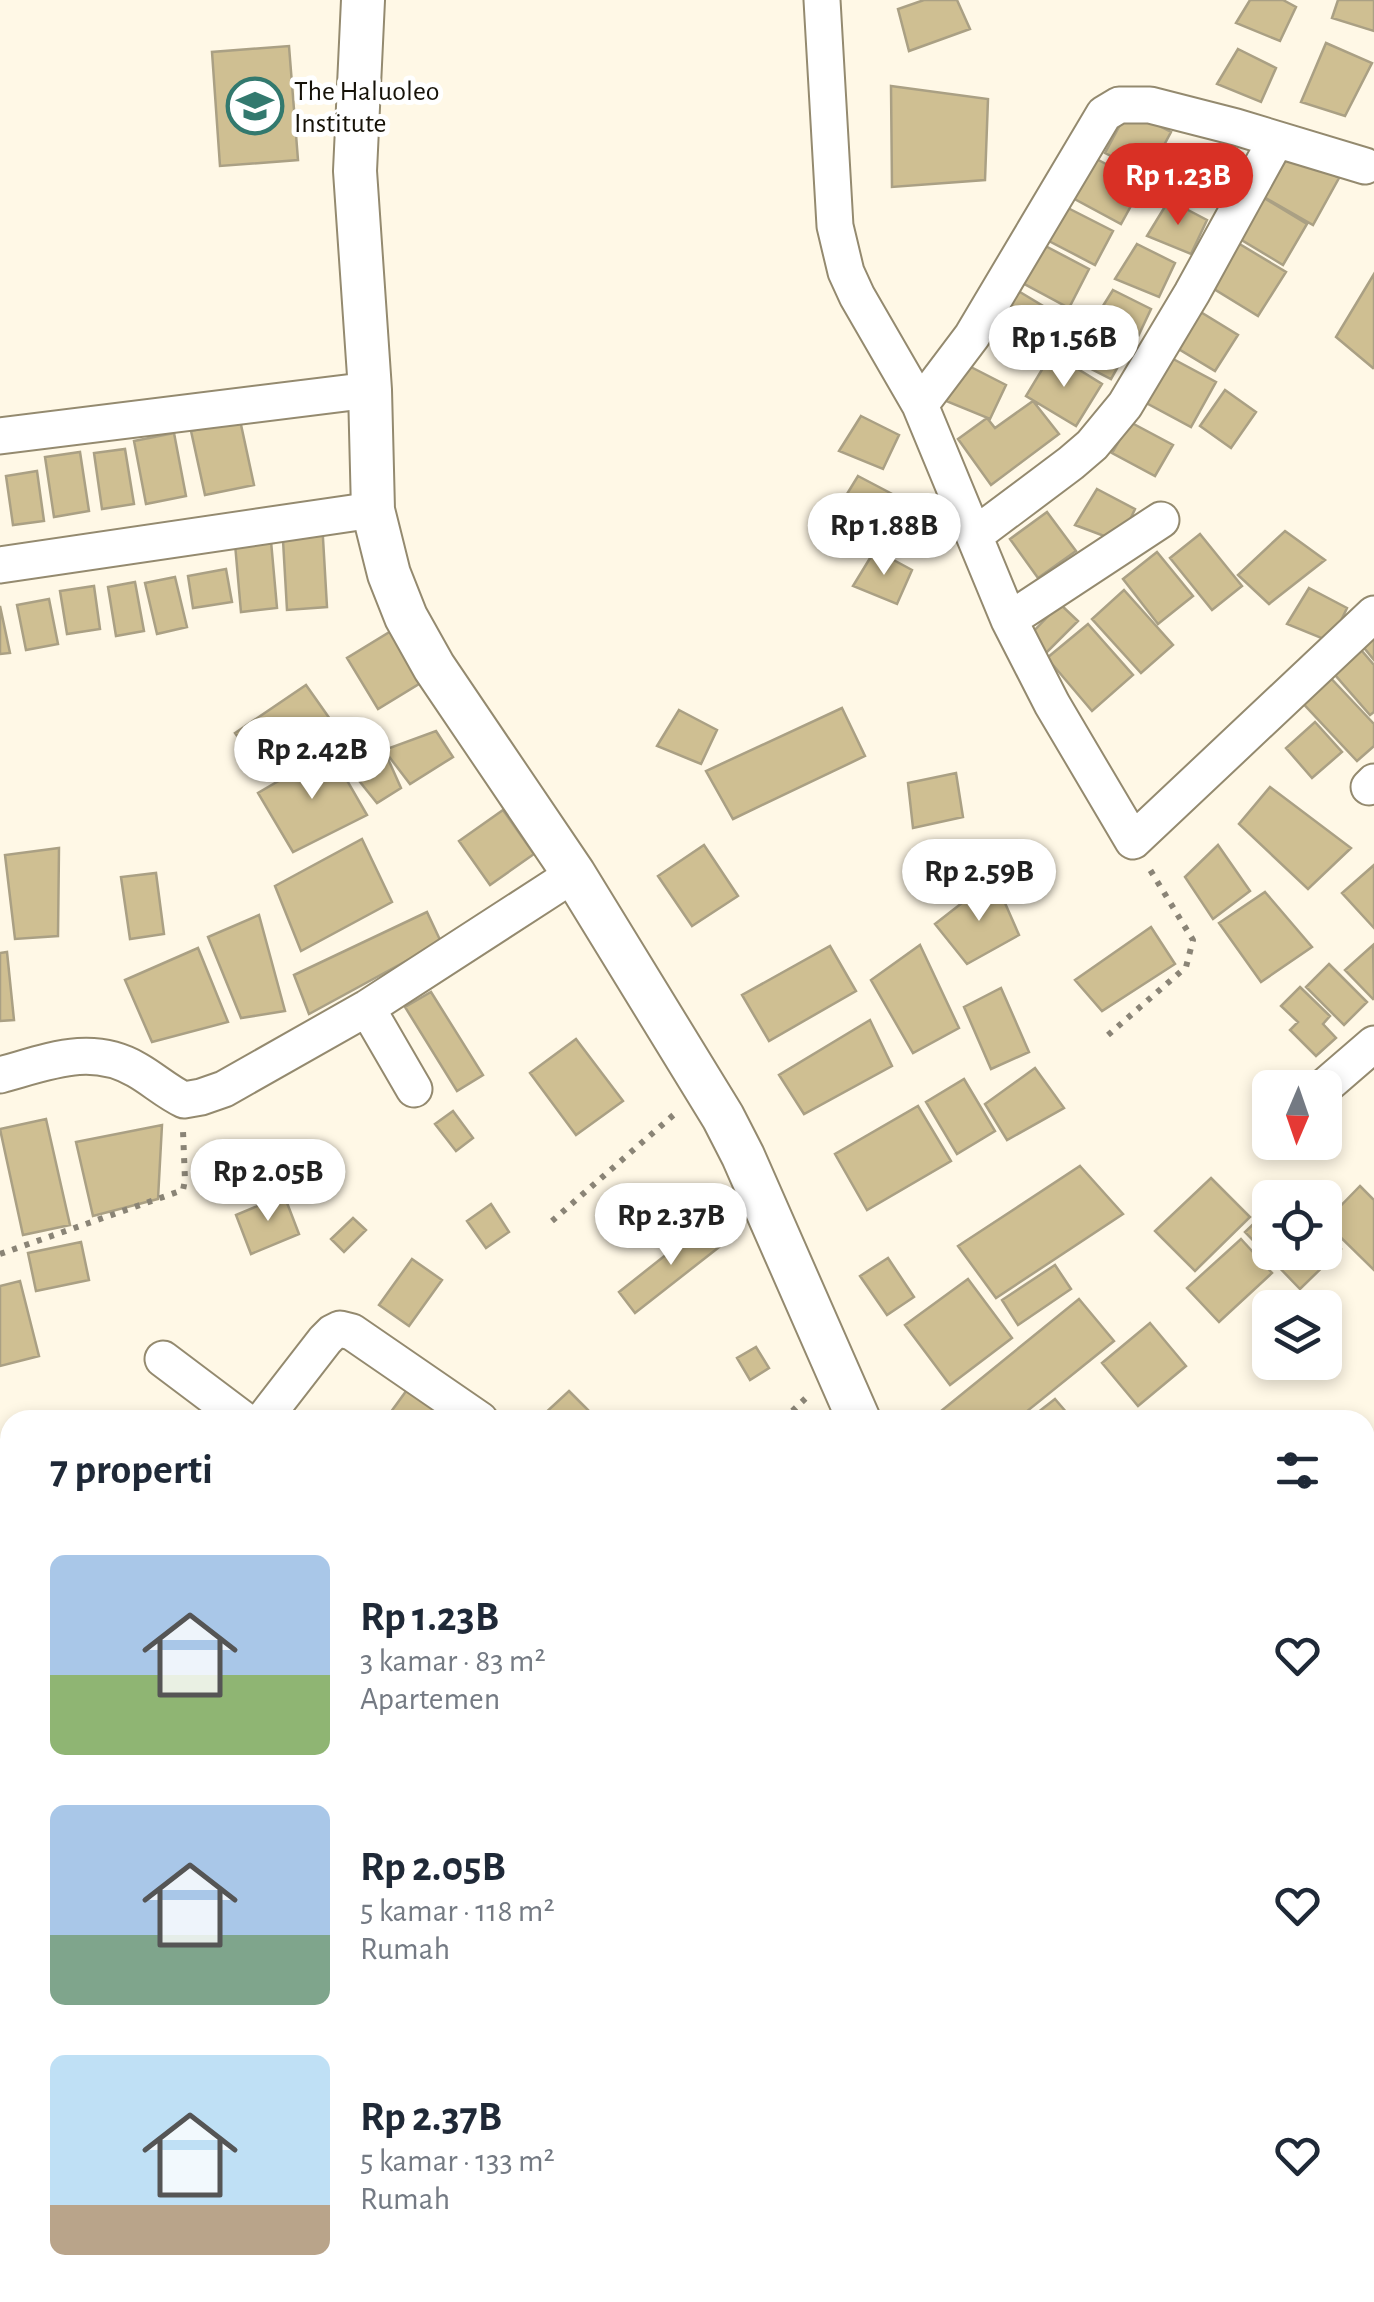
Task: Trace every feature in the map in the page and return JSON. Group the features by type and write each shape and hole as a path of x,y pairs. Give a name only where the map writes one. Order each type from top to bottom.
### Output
{"street":[{"path":"363,0 355,171 370,390 373,510 389,574 434,667 574,874 706,1087 744,1156 855,1410"},
{"path":"822,0 840,252 857,296 920,404 1009,620 1052,704 1132,841 1374,614"},
{"path":"920,404 972,336 1111,108 1150,104 1276,140 1371,158"},
{"path":"975,535 1071,463 1125,405 1276,140"},
{"path":"0,436 370,390"},
{"path":"0,565 373,510"},
{"path":"1009,620 1161,520"},
{"path":"0,1075 60,1058 100,1055 137,1069 184,1100 201,1098 224,1089 367,1008 574,874"},
{"path":"367,1008 414,1088"},
{"path":"1342,1072 1372,1048"},
{"path":"271,1410 326,1340 340,1329 352,1332 465,1410"},
{"path":"163,1360 230,1410"}],"path":[{"path":"1108,1035 1186,966 1193,940 1132,841"},
{"path":"552,1220 706,1087"},
{"path":"0,1254 183,1190 184,1100"}],"building":[{"path":"924,0 957,0 970,29 909,51 898,9"},
{"path":"1250,0 1283,0 1296,7 1280,41 1236,23"},
{"path":"1338,0 1374,0 1374,31 1332,18"},
{"path":"1326,43 1372,63 1345,116 1301,102"},
{"name":"The Haluoleo Institute","path":"289,46 298,160 220,166 212,52"},
{"path":"1238,49 1276,68 1261,102 1217,84"},
{"path":"891,86 988,99 985,180 892,187"},
{"path":"1128,110 1171,132 1148,175 1105,153"},
{"path":"1204,149 1241,169 1226,202 1182,185"},
{"path":"1291,151 1339,178 1313,225 1264,197"},
{"path":"1091,156 1143,184 1121,224 1069,196"},
{"path":"1254,192 1307,224 1283,265 1230,233"},
{"path":"1169,200 1207,220 1191,254 1147,236"},
{"path":"1064,206 1113,231 1095,265 1047,240"},
{"path":"1228,237 1286,272 1258,316 1201,281"},
{"path":"1036,241 1089,269 1069,308 1015,279"},
{"path":"1137,244 1175,263 1159,297 1115,279"},
{"path":"1374,274 1374,367 1373,368 1336,337"},
{"path":"1010,286 1058,315 1036,350 988,321"},
{"path":"1113,290 1151,309 1135,343 1091,325"},
{"path":"1199,311 1238,335 1215,371 1177,348"},
{"path":"1076,319 1129,347 1111,379 1058,352"},
{"path":"1052,353 1102,384 1076,426 1026,396"},
{"path":"1162,353 1216,382 1191,427 1137,398"},
{"path":"967,365 1006,385 990,419 946,401"},
{"path":"1225,390 1256,412 1231,448 1200,426"},
{"path":"1033,401 1059,434 991,485 958,439 987,418 995,428"},
{"path":"861,416 899,435 883,469 839,451"},
{"path":"240,420 254,485 205,495 191,431"},
{"path":"1130,422 1173,445 1155,476 1112,453"},
{"path":"174,433 186,496 146,504 134,441"},
{"path":"125,449 134,504 102,509 94,453"},
{"path":"80,452 89,511 54,517 45,457"},
{"path":"37,471 44,521 13,525 6,476"},
{"path":"858,476 896,496 880,530 836,512"},
{"path":"1097,489 1135,509 1120,542 1075,525"},
{"path":"1047,512 1076,551 1038,578 1010,539"},
{"path":"322,521 327,607 287,610 282,523"},
{"path":"1285,531 1325,560 1269,604 1238,575"},
{"path":"1200,534 1242,586 1212,610 1170,558"},
{"path":"271,541 277,608 241,612 235,544"},
{"path":"875,550 912,570 897,604 853,586"},
{"path":"1157,552 1193,596 1158,624 1123,579"},
{"path":"226,569 232,602 193,608 188,576"},
{"path":"175,577 187,627 157,634 145,583"},
{"path":"135,582 144,631 116,636 108,587"},
{"path":"94,586 100,629 67,634 60,591"},
{"path":"1309,588 1347,608 1331,642 1287,624"},
{"path":"1124,590 1173,645 1141,673 1092,619"},
{"path":"49,599 58,644 26,650 17,605"},
{"path":"1060,604 1078,621 1045,654 1028,637"},
{"path":"0,606 10,653 0,654"},
{"path":"1088,624 1133,675 1092,711 1047,658"},
{"path":"401,625 432,676 378,709 347,658"},
{"path":"1374,631 1374,660 1360,643"},
{"path":"1356,644 1374,665 1374,712 1370,715 1329,668"},
{"path":"1325,672 1374,724 1374,746 1357,761 1297,697"},
{"path":"306,685 337,729 267,777 235,733"},
{"path":"842,708 865,756 733,819 706,771"},
{"path":"679,710 717,730 701,764 657,746"},
{"path":"1315,722 1342,752 1312,778 1286,748"},
{"path":"436,731 453,757 410,784 384,750"},
{"path":"384,750 401,788 377,803 352,772"},
{"path":"330,751 367,815 293,852 258,793"},
{"path":"956,773 963,817 913,828 908,783"},
{"path":"1270,787 1351,848 1308,889 1239,824"},
{"path":"503,810 534,854 490,885 459,841"},
{"path":"362,839 392,902 301,951 275,886"},
{"path":"704,845 738,896 692,926 658,876"},
{"path":"1218,845 1250,891 1213,919 1185,877"},
{"path":"59,848 58,936 15,939 5,855"},
{"path":"1374,865 1374,928 1342,893"},
{"path":"156,873 164,934 130,939 121,877"},
{"path":"994,878 1019,935 967,964 935,924"},
{"path":"1265,892 1312,947 1261,982 1219,923"},
{"path":"427,912 441,942 309,1014 294,975"},
{"path":"259,915 285,1011 241,1018 208,937"},
{"path":"1151,927 1175,964 1102,1011 1075,980"},
{"path":"920,945 959,1028 913,1053 871,980"},
{"path":"1373,945 1374,998 1373,999 1345,970"},
{"path":"830,946 856,991 769,1041 742,995"},
{"path":"198,948 228,1022 152,1042 125,980"},
{"path":"7,952 14,1020 0,1021 0,953"},
{"path":"1329,964 1367,1002 1344,1025 1306,987"},
{"path":"1300,987 1330,1016 1323,1024 1336,1038 1316,1056 1290,1030 1298,1022 1281,1006"},
{"path":"1001,988 1029,1052 991,1069 964,1007"},
{"path":"431,992 483,1075 457,1091 405,1007"},
{"path":"870,1020 892,1066 804,1114 779,1075"},
{"path":"576,1039 623,1101 576,1135 530,1073"},
{"path":"1035,1068 1064,1108 1007,1140 985,1104"},
{"path":"964,1079 995,1131 957,1154 926,1102"},
{"path":"918,1106 951,1161 867,1210 835,1154"},
{"path":"453,1111 473,1138 456,1151 435,1124"},
{"path":"46,1119 70,1225 23,1235 0,1129"},
{"path":"162,1125 158,1199 93,1216 76,1142"},
{"path":"305,1150 313,1176 267,1189 259,1163"},
{"path":"1080,1166 1123,1214 996,1298 958,1246"},
{"path":"1211,1178 1250,1217 1195,1271 1155,1231"},
{"path":"1360,1186 1374,1200 1374,1270 1342,1239 1342,1205"},
{"path":"284,1195 299,1234 251,1254 236,1215"},
{"path":"491,1204 509,1232 486,1248 467,1221"},
{"path":"353,1218 366,1230 344,1252 331,1239"},
{"path":"706,1223 723,1244 635,1313 619,1292"},
{"path":"1241,1239 1252,1251 1252,1270 1272,1273 1219,1322 1187,1288"},
{"path":"81,1242 89,1280 36,1291 28,1253"},
{"path":"888,1258 914,1297 887,1315 860,1276"},
{"path":"412,1259 442,1280 409,1326 379,1305"},
{"path":"1055,1265 1071,1289 1018,1325 1002,1300"},
{"path":"1282,1270 1319,1270 1300,1289"},
{"path":"968,1279 1012,1338 950,1385 905,1325"},
{"path":"20,1281 39,1356 0,1366 0,1286"},
{"path":"1079,1299 1114,1341 1028,1410 942,1410"},
{"path":"1150,1323 1186,1366 1138,1406 1102,1363"},
{"path":"756,1347 769,1368 750,1380 737,1358"},
{"path":"412,1383 450,1410 392,1410"},
{"path":"569,1391 588,1410 548,1410"},
{"path":"1055,1399 1064,1410 1041,1410"}],"place":[{"name":"The Haluoleo Institute","path":"255,106"}]}
